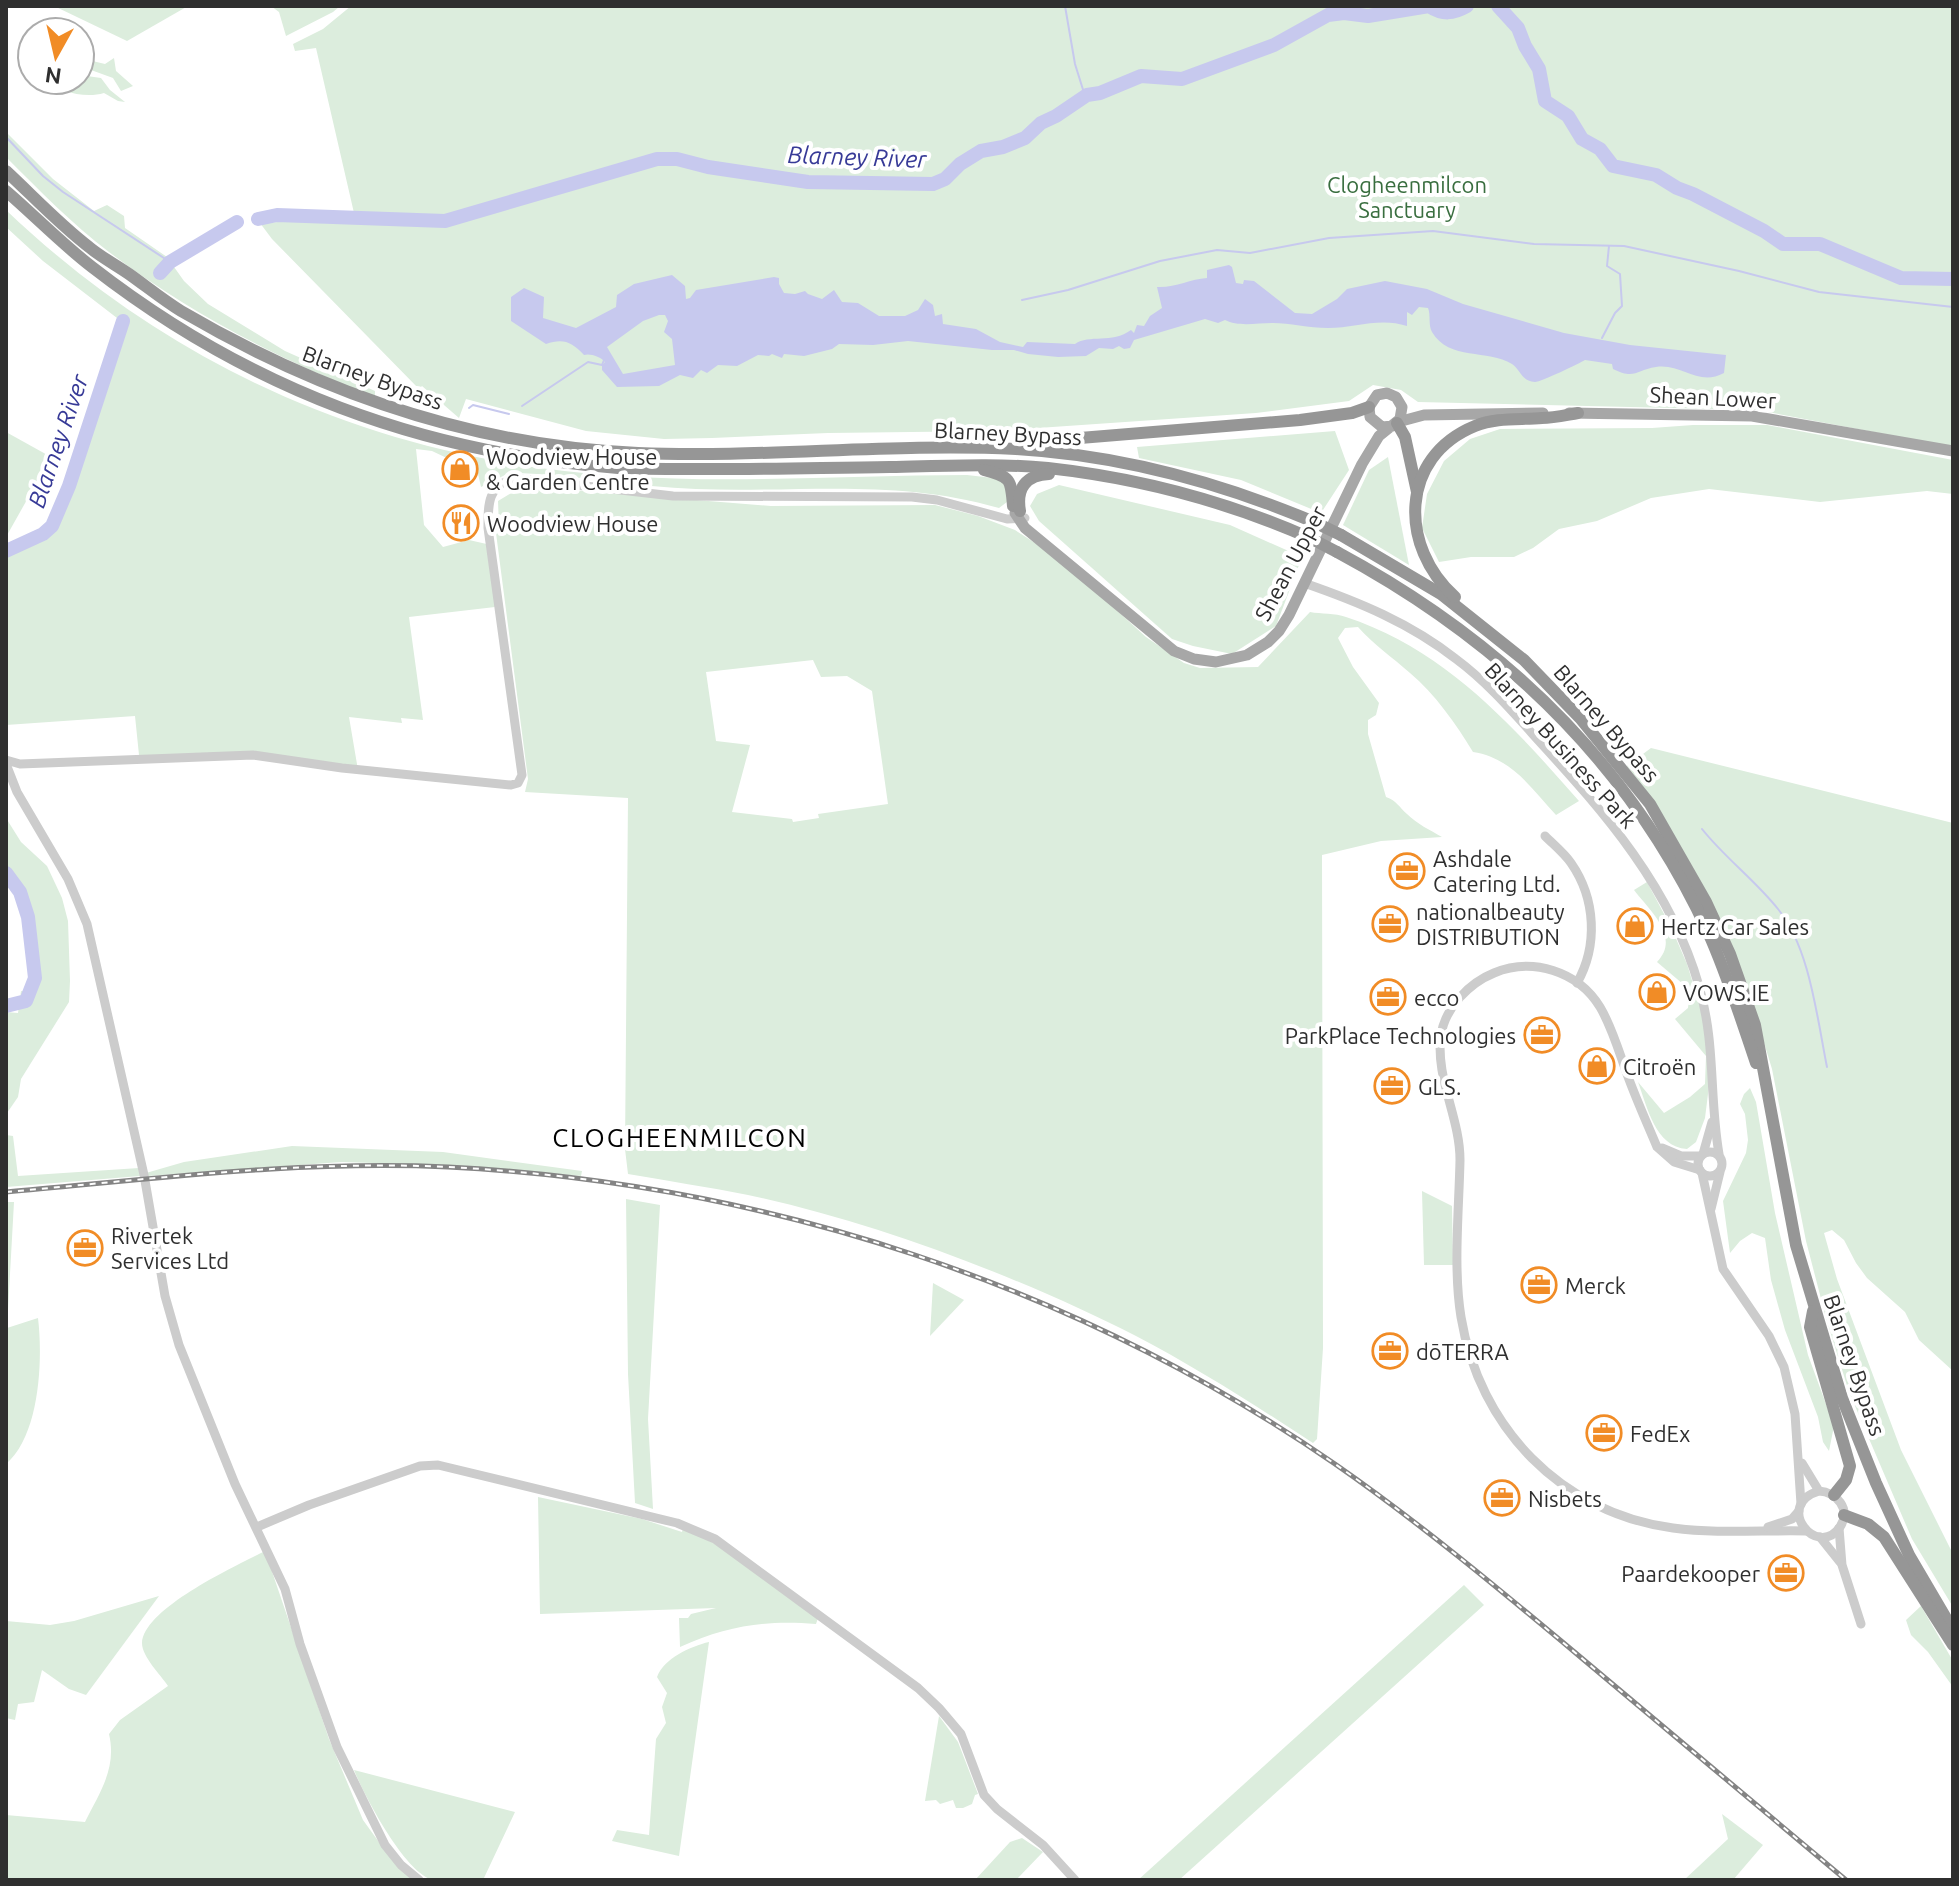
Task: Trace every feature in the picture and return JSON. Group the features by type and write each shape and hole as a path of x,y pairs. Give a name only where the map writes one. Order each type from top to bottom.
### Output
{"highway":[{"name":"Blarney Bypass","path":"6,171 88,246 177,309 265,358 350,395 442,424 559,446 635,453 940,448 1018,450 1122,462 1215,484 1314,522 1441,594 1524,660 1580,718 1650,804 1706,902 1730,954 1755,1025 1796,1245 1842,1398 1909,1555 1953,1630"},
{"name":"Blarney Bypass","path":"6,191 92,267 174,325 225,355 300,392 397,429 509,456 618,468 674,470 967,465 1088,473 1184,491 1310,538 1401,588 1484,646 1523,680 1605,767 1638,811 1702,919 1719,956 1767,1095"},
{"path":"940,448 1056,442 1300,420 1352,413 1369,407"},
{"path":"1418,493 1434,458 1461,433 1493,421 1578,413"},
{"path":"1396,424 1408,445 1418,493 1415,525 1433,574 1524,660"},
{"path":"967,465 1006,477 1020,515"},
{"path":"1020,515 1021,488 1030,478 1088,473"},
{"path":"1814,1307 1810,1327 1850,1466 1846,1480 1834,1495"},
{"path":"1844,1515 1868,1524 1884,1537 1953,1645"}],"main road":[{"path":"1387,393 1396,397 1402,407 1396,424 1382,427 1373,422 1369,407 1373,398 1387,393"},
{"name":"Shean Lower","path":"1402,407 1468,412 1752,416 1953,451"},
{"name":"Shean Lower","path":"1396,424 1421,415 1468,412"},
{"name":"Shean Upper","path":"1362,464 1373,422"},
{"name":"Shean Upper","path":"1020,515 1036,535 1165,645 1200,660 1216,662 1236,659 1268,642 1289,615 1362,464 1379,436 1396,424"}],"street":[{"path":"419,1880 401,1865 385,1845 337,1747 300,1644 285,1589 235,1484 179,1345 165,1296 144,1175 87,924 68,879 17,792 6,762 253,755 342,768 511,785 518,783 521,769 488,510 493,489 515,478 673,496 912,497 937,500 993,515 1020,515"},
{"name":"Blarney Business Park","path":"1304,583 1370,607 1412,629 1456,659 1496,693 1607,816 1649,876 1689,956 1709,1026 1713,1062 1713,1119 1719,1154"},
{"path":"1545,836 1570,861 1591,913 1590,951 1577,983"},
{"path":"1720,1172 1711,1176 1674,1162 1656,1145 1601,1008 1577,983 1548,968 1505,968 1483,978 1464,993 1450,1011 1441,1033 1440,1064 1460,1139 1461,1315 1471,1359 1492,1408 1511,1436 1543,1470 1578,1495 1622,1516 1660,1525 1711,1531 1806,1531 1820,1537 1842,1565"},
{"path":"1713,1119 1698,1160 1723,1269 1769,1336 1784,1367 1795,1414 1800,1508 1806,1531"},
{"path":"1656,1145 1681,1156 1702,1155 1710,1151 1719,1154 1722,1161 1710,1212"},
{"path":"1797,1446 1806,1474 1819,1491"},
{"path":"257,1527 420,1466 438,1465 677,1523 715,1539 918,1688 961,1734 984,1795 1043,1845 1075,1880"},
{"path":"1758,1531 1792,1519 1811,1494 1819,1491 1834,1495 1843,1507 1844,1515 1834,1533 1820,1537"},
{"path":"1839,1528 1842,1565 1861,1624"}],"green space":[{"path":"54,6 188,6 127,41 96,26 96,16 75,16"},
{"path":"271,6 340,6 286,36 279,12"},
{"name":"Clogheenmilcon Sanctuary","path":"351,6 1953,6 1953,447 1757,410 1418,402 1401,390 1373,385 1349,401 1256,413 995,431 664,439 586,431 466,399 459,418 422,386 419,389 272,239 260,223 426,214 354,213 316,48 295,51 293,44 323,29"},
{"path":"114,58 116,71 133,86 121,91 113,78 96,72 96,62 105,64"},
{"path":"96,77 101,78 125,102 118,101 104,93 96,95"},
{"path":"6,132 53,179 94,211 107,205 124,216 125,228 167,257 184,281 208,304 285,351 375,391 375,397 237,334 140,275 82,230 6,157"},
{"path":"6,210 72,268 141,318 214,362 290,399 369,429 451,451 535,467 622,476 751,479 967,475 993,478 1004,483 1007,502 999,508 923,493 885,490 696,489 519,473 505,475 481,487 476,465 416,449 424,525 443,547 469,540 491,545 495,607 409,617 423,720 401,718 402,723 349,717 358,770 289,759 139,755 135,716 6,725 6,551 43,534 52,526 125,321 43,261 6,227"},
{"path":"1767,425 1953,460 1953,494 1927,491 1820,502 1709,489 1651,498 1597,521 1559,529 1514,557 1471,557 1439,562 1422,528 1427,494 1444,461 1470,439 1500,429"},
{"path":"1335,431 1349,470 1321,513 1241,480 1139,458 1137,447"},
{"path":"6,432 51,457 6,537"},
{"path":"1388,457 1409,565 1343,525 1369,470"},
{"path":"1059,485 1230,525 1302,557 1276,626 1232,654 1172,639 1039,521 1030,506 1037,494"},
{"path":"523,486 771,506 935,505 1015,530 1046,550 1146,637 1184,663 1200,668 1258,667 1310,612 1342,616 1382,631 1446,670 1502,718 1579,801 1556,815 1510,767 1487,755 1473,752 1444,710 1410,673 1358,627 1345,628 1338,638 1353,667 1379,703 1376,715 1368,720 1368,734 1386,797 1415,821 1442,837 1381,841 1322,855 1323,1348 1317,1439 1313,1443 1226,1387 1136,1336 996,1273 896,1236 796,1206 628,1174 625,1149 628,798 525,792 528,779 496,533 499,527 498,501","holes":["813,660 821,677 847,676 872,691 888,804 818,814 819,818 793,822 792,819 732,812 750,745 716,741 706,672"]},
{"path":"1651,748 1953,823 1953,1371 1919,1340 1905,1312 1867,1278 1844,1240 1832,1230 1824,1233 1837,1279 1901,1450 1953,1554 1953,1607 1912,1539 1849,1392 1806,1241 1772,1069 1752,1003 1651,797 1627,766"},
{"path":"6,818 21,842 47,866 62,898 68,921 70,981 69,1002 21,1079 18,1097 7,1113 6,1126 6,1012 18,1013 21,991 28,992 30,963 26,920 6,883"},
{"path":"1647,882 1687,964 1703,1016 1710,1078 1705,1118 1696,1142 1687,1149 1676,1147 1660,1133 1638,1082 1664,1113 1705,1084 1706,1056 1675,1019 1688,1008 1690,990 1657,962 1664,953 1664,934 1655,915 1634,890"},
{"path":"1750,1088 1756,1102 1775,1213 1808,1355 1834,1426 1829,1451 1823,1442 1818,1417 1785,1330 1771,1280 1765,1238 1752,1233 1730,1253 1723,1201 1746,1153 1745,1114 1740,1104"},
{"path":"6,1135 13,1136 18,1176 139,1168 140,1176 6,1187"},
{"path":"292,1146 443,1152 582,1171 581,1176 468,1166 342,1162 148,1176 146,1173 184,1162"},
{"path":"1422,1191 1452,1206 1453,1265 1424,1265"},
{"path":"626,1199 660,1205 648,1419 653,1509 635,1503 628,1374"},
{"path":"6,1202 14,1202 7,1328 38,1318 40,1354 32,1416 26,1435 6,1464"},
{"path":"933,1283 964,1300 930,1336"},
{"path":"538,1497 642,1519 682,1532 683,1528 719,1546 753,1569 818,1618 816,1624 746,1626 680,1647 679,1618 716,1608 540,1614"},
{"path":"265,1551 329,1739 363,1820 389,1856 412,1880 6,1880 6,1815 85,1822 109,1769 109,1734 120,1720 168,1686 148,1660 142,1643 158,1616 214,1577"},
{"path":"1464,1585 1484,1605 1179,1880 1138,1880"},
{"path":"159,1596 86,1695 69,1689 42,1670 34,1702 18,1704 15,1720 6,1718 6,1621 50,1625"},
{"path":"1921,1606 1953,1661 1953,1687 1928,1652 1911,1635 1906,1620"},
{"path":"709,1642 679,1856 612,1841 617,1830 649,1835 656,1739 666,1723 662,1707 667,1693 657,1677 660,1670 678,1654"},
{"path":"939,1716 958,1742 978,1794 972,1804 963,1808 956,1808 953,1800 940,1804 936,1800 925,1801"},
{"path":"354,1770 515,1812 483,1880 433,1880 410,1864 387,1832"},
{"path":"1722,1814 1763,1845 1733,1880 1684,1880 1728,1839"},
{"path":"1022,1838 1043,1852 1016,1880 975,1880 1010,1842"}],"water":[{"path":"1229,265 1236,283 1254,281 1295,313 1312,314 1347,289 1385,281 1427,289 1463,304 1564,333 1630,345 1726,355 1724,373 1706,377 1674,368 1656,367 1626,374 1613,369 1612,364 1585,360 1545,379 1530,381 1512,364 1458,351 1439,341 1430,326 1428,308 1419,307 1412,315 1407,312 1407,326 1377,323 1321,328 1279,323 1242,324 1225,320 1218,323 1205,319 1134,340 1130,348 1099,348 1086,356 1058,357 908,341 873,345 839,344 832,349 804,356 784,354 782,358 772,354 758,355 737,366 718,365 707,373 701,370 693,378 680,375 659,386 617,387 602,370 605,362 601,359 584,355 567,342 546,344 511,321 511,297 524,288 544,297 543,318 576,328 616,307 617,295 634,284 672,275 685,286 686,299 696,290 774,277 779,278 784,293 805,291 822,299 834,290 842,302 858,303 879,316 905,316 918,310 925,299 933,305 935,316 942,314 943,324 976,329 1000,342 1023,347 1027,342 1075,344 1116,337 1131,330 1134,333 1137,325 1144,326 1150,316 1162,308 1157,287 1207,278 1207,270","holes":["665,315 668,321 664,332 672,339 675,365 623,374 607,347 643,321"]}],"waterway":[{"path":"1065,6 1075,64 1085,96"},
{"name":"Blarney River","path":"258,219 277,215 445,221 657,159 677,159 708,167 808,182 933,184 945,179 960,164 981,151 1025,138 1041,123 1087,95 1100,93 1141,76 1182,79 1274,45 1328,15 1368,16 1429,6 1448,12 1467,6"},
{"name":"Blarney River","path":"1498,6 1518,28 1539,69 1545,101 1568,116 1582,139 1600,149 1613,166 1656,175 1783,244 1820,244 1901,278 1953,279"},
{"path":"6,137 63,192 170,262"},
{"name":"Blarney River","path":"160,273 170,262 237,222"},
{"path":"1022,300 1068,290 1160,261 1217,250 1250,253 1329,238 1433,231 1534,244 1624,246 1819,292 1953,307"},
{"path":"1602,338 1622,306 1620,274 1607,266 1609,246"},
{"name":"Blarney River","path":"6,551 43,534 52,526 69,486 123,321"},
{"path":"522,406 588,362 602,365 604,360"},
{"path":"469,408 473,405 509,414"},
{"path":"1702,829 1769,898 1789,925 1811,984 1827,1067"},
{"name":"Blarney River","path":"6,873 20,892 28,917 35,978 26,1001 6,1006"}],"railway":[{"path":"6,1192 227,1172 337,1166 448,1167 566,1177 683,1195 799,1221 912,1254 1023,1295 1131,1344 1235,1400 1367,1486 1519,1606 1846,1880"}],"place":[{"name":"Woodview House & Garden Centre","path":"460,469"},
{"name":"Woodview House","path":"461,523"},
{"name":"Ashdale Catering Ltd.","path":"1407,871"},
{"name":"nationalbeauty DISTRIBUTION","path":"1390,924"},
{"name":"Hertz Car Sales","path":"1635,926"},
{"name":"VOWS.IE","path":"1657,992"},
{"name":"ecco","path":"1388,997"},
{"name":"ParkPlace Technologies","path":"1542,1035"},
{"name":"Citroën","path":"1597,1066"},
{"name":"GLS.","path":"1392,1086"},
{"name":"Rivertek Services Ltd","path":"85,1248"},
{"name":"Merck","path":"1539,1285"},
{"name":"dōTERRA","path":"1390,1351"},
{"name":"FedEx","path":"1604,1433"},
{"name":"Nisbets","path":"1502,1498"},
{"name":"Paardekooper","path":"1786,1573"}],"district":[{"name":"CLOGHEENMILCON","path":"680,1137"}]}
